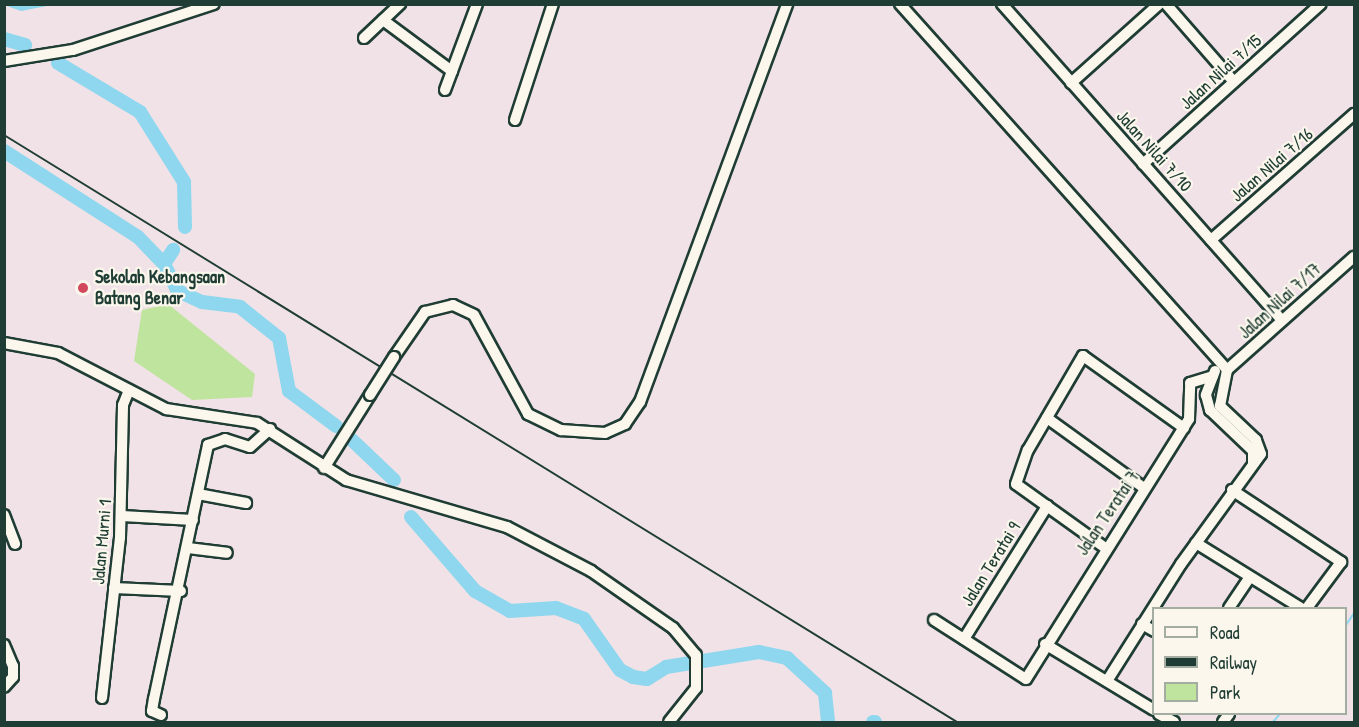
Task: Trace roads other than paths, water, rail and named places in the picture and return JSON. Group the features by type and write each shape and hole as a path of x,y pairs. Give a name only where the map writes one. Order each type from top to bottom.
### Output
{"street":[{"path":"4,61 73,50 214,4"},
{"path":"364,38 400,4"},
{"path":"446,90 477,4"},
{"path":"515,120 553,4"},
{"path":"324,468 425,312 453,304 474,315 528,414 561,430 604,433 625,424 640,402 788,4"},
{"path":"900,4 1227,370 1220,406 1261,446 1253,464 1232,490 1153,607"},
{"path":"1071,83 1159,4"},
{"path":"1166,4 1234,82"},
{"name":"Jalan Nilai 7/10","path":"1003,5 1282,320"},
{"name":"Jalan Nilai 7/15","path":"1143,164 1314,7"},
{"path":"383,20 452,71"},
{"name":"Jalan Nilai 7/16","path":"1211,240 1354,114"},
{"name":"Jalan Nilai 7/17","path":"1227,370 1354,257"},
{"path":"4,343 58,353 129,390 188,416 270,429 324,468 346,480 518,532 639,601 696,655 699,666 696,688 669,723"},
{"path":"1104,547 1016,484 1018,468 1083,356 1184,428"},
{"path":"1219,361 1206,395 1210,410 1253,451 1253,464"},
{"name":"Jalan Teratai 7","path":"964,639 1026,679 1104,547 1184,428 1190,383 1213,376"},
{"name":"Jalan Murni 1","path":"102,698 122,516 123,405 129,390"},
{"path":"1047,418 1144,488"},
{"path":"161,715 152,711 154,699 181,591 198,494 213,440 250,447 270,429"},
{"path":"305,454 334,452"},
{"path":"334,452 334,464 346,480"},
{"path":"1232,490 1341,562 1308,607"},
{"path":"198,494 246,503"},
{"name":"Jalan Teratai 9","path":"964,639 1047,506"},
{"path":"4,515 15,544"},
{"path":"122,516 193,520"},
{"path":"1196,543 1248,578 1299,607"},
{"path":"188,548 227,553"},
{"path":"1230,607 1248,578"},
{"path":"114,588 181,591"},
{"path":"1107,681 1152,609"},
{"path":"934,620 964,639"},
{"path":"1142,624 1152,630"},
{"path":"1045,644 1152,709"},
{"path":"4,645 14,666 14,677 4,687"},
{"path":"1161,715 1174,723"}],"water":[{"path":"5,4 52,5 21,11"}],"waterway":[{"path":"4,39 25,45"},
{"path":"58,63 140,112 184,182 185,227"},
{"path":"4,151 138,237 164,264 178,291 202,302 240,307 279,338 289,391 336,426"},
{"path":"164,264 173,250"},
{"path":"352,440 394,480"},
{"path":"411,517 475,591 510,611 556,608 584,619 620,670 633,677 647,679 666,667 759,652 787,658 825,693 828,722"},
{"path":"1347,624 1354,613"},
{"path":"1273,722 1279,715"}],"railway":[{"path":"4,135 957,722"}],"place":[{"name":"Sekolah Kebangsaan Batang Benar","path":"83,288"}]}
